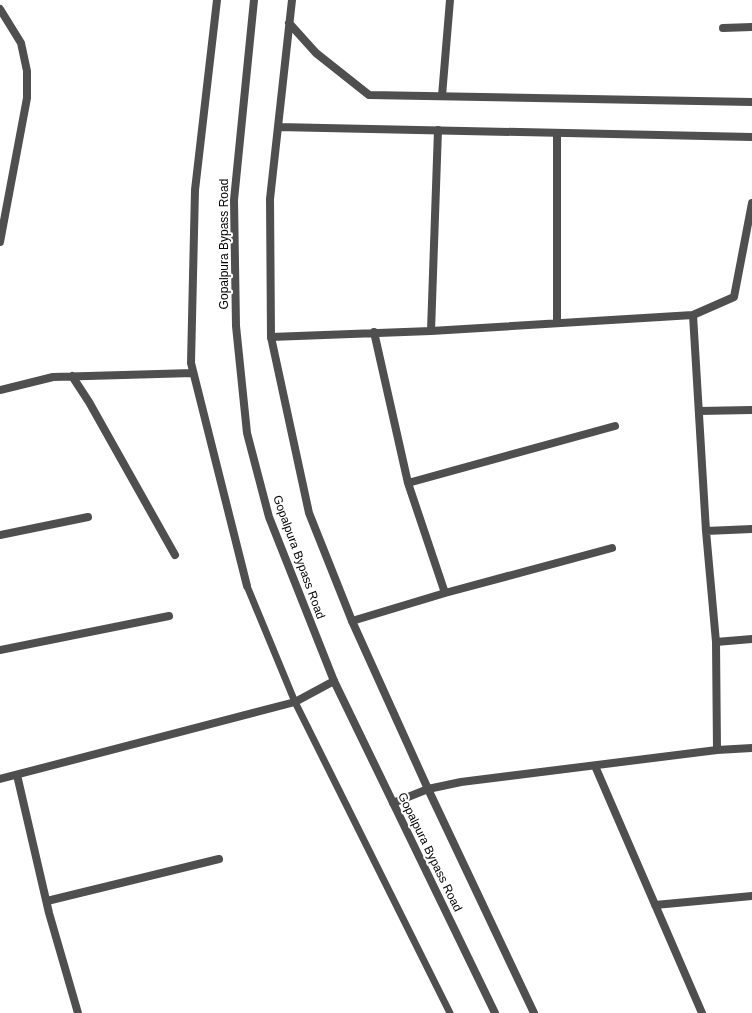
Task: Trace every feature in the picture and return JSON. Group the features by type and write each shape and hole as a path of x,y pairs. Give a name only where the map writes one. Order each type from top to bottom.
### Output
{"street":[{"path":"217,0 196,190 191,363 247,586"},
{"name":"Gopalpura Bypass Road","path":"254,0 234,200 236,326 247,433 269,517 334,681 495,1013"},
{"name":"Gopalpura Bypass Road","path":"292,0 270,199 271,337 309,513 352,621 428,789 534,1013"},
{"path":"442,96 450,0"},
{"path":"0,9 21,43 27,71 27,98 0,242"},
{"path":"289,23 316,53 369,95 752,102"},
{"path":"723,28 752,27"},
{"path":"278,127 752,137"},
{"path":"431,331 438,130"},
{"path":"557,133 558,323"},
{"path":"271,337 431,331 693,315 734,297 752,203"},
{"path":"693,315 706,531 716,642 717,750"},
{"path":"374,332 408,483 445,593"},
{"path":"0,390 53,377 194,373"},
{"path":"72,376 89,402 175,555"},
{"path":"699,411 752,410"},
{"path":"408,483 614,426"},
{"path":"0,535 88,517"},
{"path":"706,531 752,529"},
{"path":"352,621 445,593 612,548"},
{"path":"0,650 169,616"},
{"path":"716,642 752,639"},
{"path":"0,779 295,702 334,681"},
{"path":"393,804 428,789 461,782 717,750 752,748"},
{"path":"595,766 702,1013"},
{"path":"17,775 47,902 78,1013"},
{"path":"47,902 219,859"},
{"path":"655,905 752,896"}],"lane":[{"path":"247,586 295,702 450,1013"}]}
